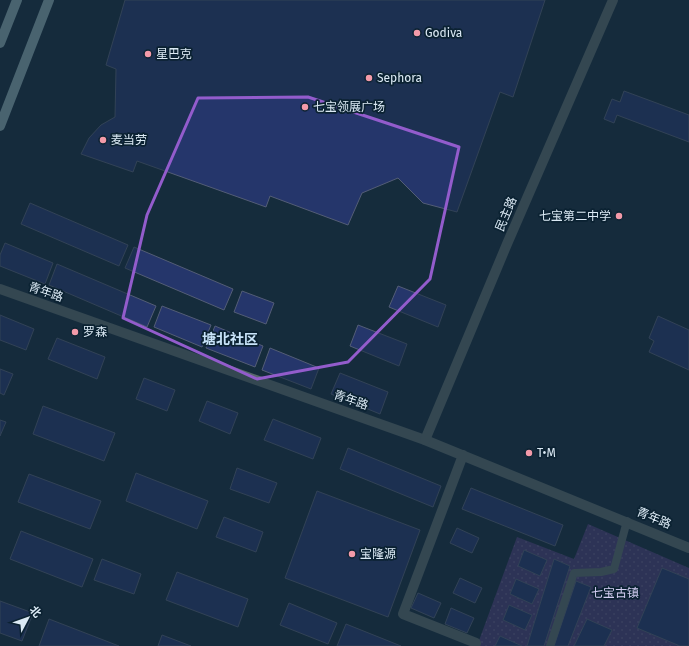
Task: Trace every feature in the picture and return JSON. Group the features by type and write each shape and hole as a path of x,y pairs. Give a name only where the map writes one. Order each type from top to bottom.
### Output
{"main road":[{"path":"0,43 17,0"},
{"path":"0,126 49,0"}],"street":[{"name":"民主路","path":"425,440 507,244 613,0"},
{"name":"青年路","path":"0,289 425,440 627,521 689,548"},
{"path":"463,455 402,614 476,643 475,646"},
{"path":"550,646 574,573 601,572 614,569 627,521"}],"highlighted area":[{"path":"308,97 459,147 430,279 348,362 257,379 123,318 147,215 198,98"}],"green space":[{"name":"七宝古镇","path":"588,524 689,568 689,646 477,646 517,537 574,559"}],"building":[{"name":"七宝领展广场","path":"125,0 545,0 513,97 500,92 457,212 423,203 398,178 362,193 348,225 270,196 266,207 137,161 133,172 81,154 89,138 101,125 115,117 116,69 106,65"},
{"path":"624,91 689,115 689,142 617,115 614,123 604,119 612,99 620,102"},
{"path":"30,203 128,245 119,266 21,224"},
{"path":"5,243 53,263 45,284 0,266 0,255"},
{"path":"134,247 233,289 224,310 125,268"},
{"path":"57,264 156,306 147,327 49,285"},
{"path":"398,286 446,305 438,327 389,307"},
{"path":"242,291 274,303 266,324 234,312"},
{"path":"162,306 211,325 202,347 154,327"},
{"path":"0,315 34,329 26,350 0,340"},
{"path":"658,316 689,330 689,370 649,352 654,341 649,338"},
{"path":"358,325 407,344 399,366 350,346"},
{"path":"215,326 263,346 255,367 206,348"},
{"path":"57,338 105,357 97,379 48,359"},
{"path":"270,348 319,368 311,389 262,370"},
{"path":"0,369 13,374 4,395 0,393"},
{"path":"340,373 388,392 380,414 331,394"},
{"path":"144,378 175,390 167,411 136,399"},
{"path":"207,401 238,413 230,434 199,421"},
{"path":"43,406 115,433 104,461 33,434"},
{"path":"273,419 321,438 313,459 264,440"},
{"path":"0,420 6,422 0,436"},
{"path":"348,448 441,486 433,507 340,469"},
{"path":"237,468 277,483 269,503 230,489"},
{"path":"136,473 208,501 197,529 126,501"},
{"path":"29,474 101,501 90,529 18,502"},
{"path":"471,488 563,525 555,546 462,509"},
{"name":"宝隆源","path":"317,491 420,530 388,617 285,578"},
{"path":"224,517 263,532 256,552 216,537"},
{"path":"457,528 479,538 472,553 450,543"},
{"path":"21,531 93,559 82,587 10,559"},
{"path":"524,550 547,560 540,576 518,566"},
{"path":"102,559 141,574 134,594 94,580"},
{"path":"554,559 570,566 544,646 527,646"},
{"path":"662,568 689,579 689,646 680,646 637,628"},
{"path":"177,572 248,599 238,627 166,600"},
{"path":"460,578 482,588 475,603 453,593"},
{"path":"516,579 539,589 532,604 510,594"},
{"path":"576,581 591,587 568,646 554,646"},
{"path":"418,593 441,603 434,618 411,608"},
{"path":"0,601 33,613 22,641 0,633"},
{"path":"289,603 337,623 328,644 280,625"},
{"path":"509,605 532,615 525,630 503,620"},
{"path":"451,608 474,618 467,633 445,624"},
{"path":"49,619 119,646 39,646"},
{"path":"587,619 612,630 604,646 574,646"},
{"path":"346,624 401,646 337,646"},
{"path":"162,635 191,646 158,646"},
{"path":"500,636 522,646 495,646"}],"place":[{"name":"Godiva","path":"417,33"},
{"name":"星巴克","path":"148,54"},
{"name":"Sephora","path":"369,78"},
{"name":"七宝领展广场","path":"305,107"},
{"name":"麦当劳","path":"103,140"},
{"name":"七宝第二中学","path":"619,216"},
{"name":"罗森","path":"75,332"},
{"name":"T•M","path":"529,453"},
{"name":"宝隆源","path":"352,554"}],"district":[{"name":"塘北社区","path":"230,339"}]}
